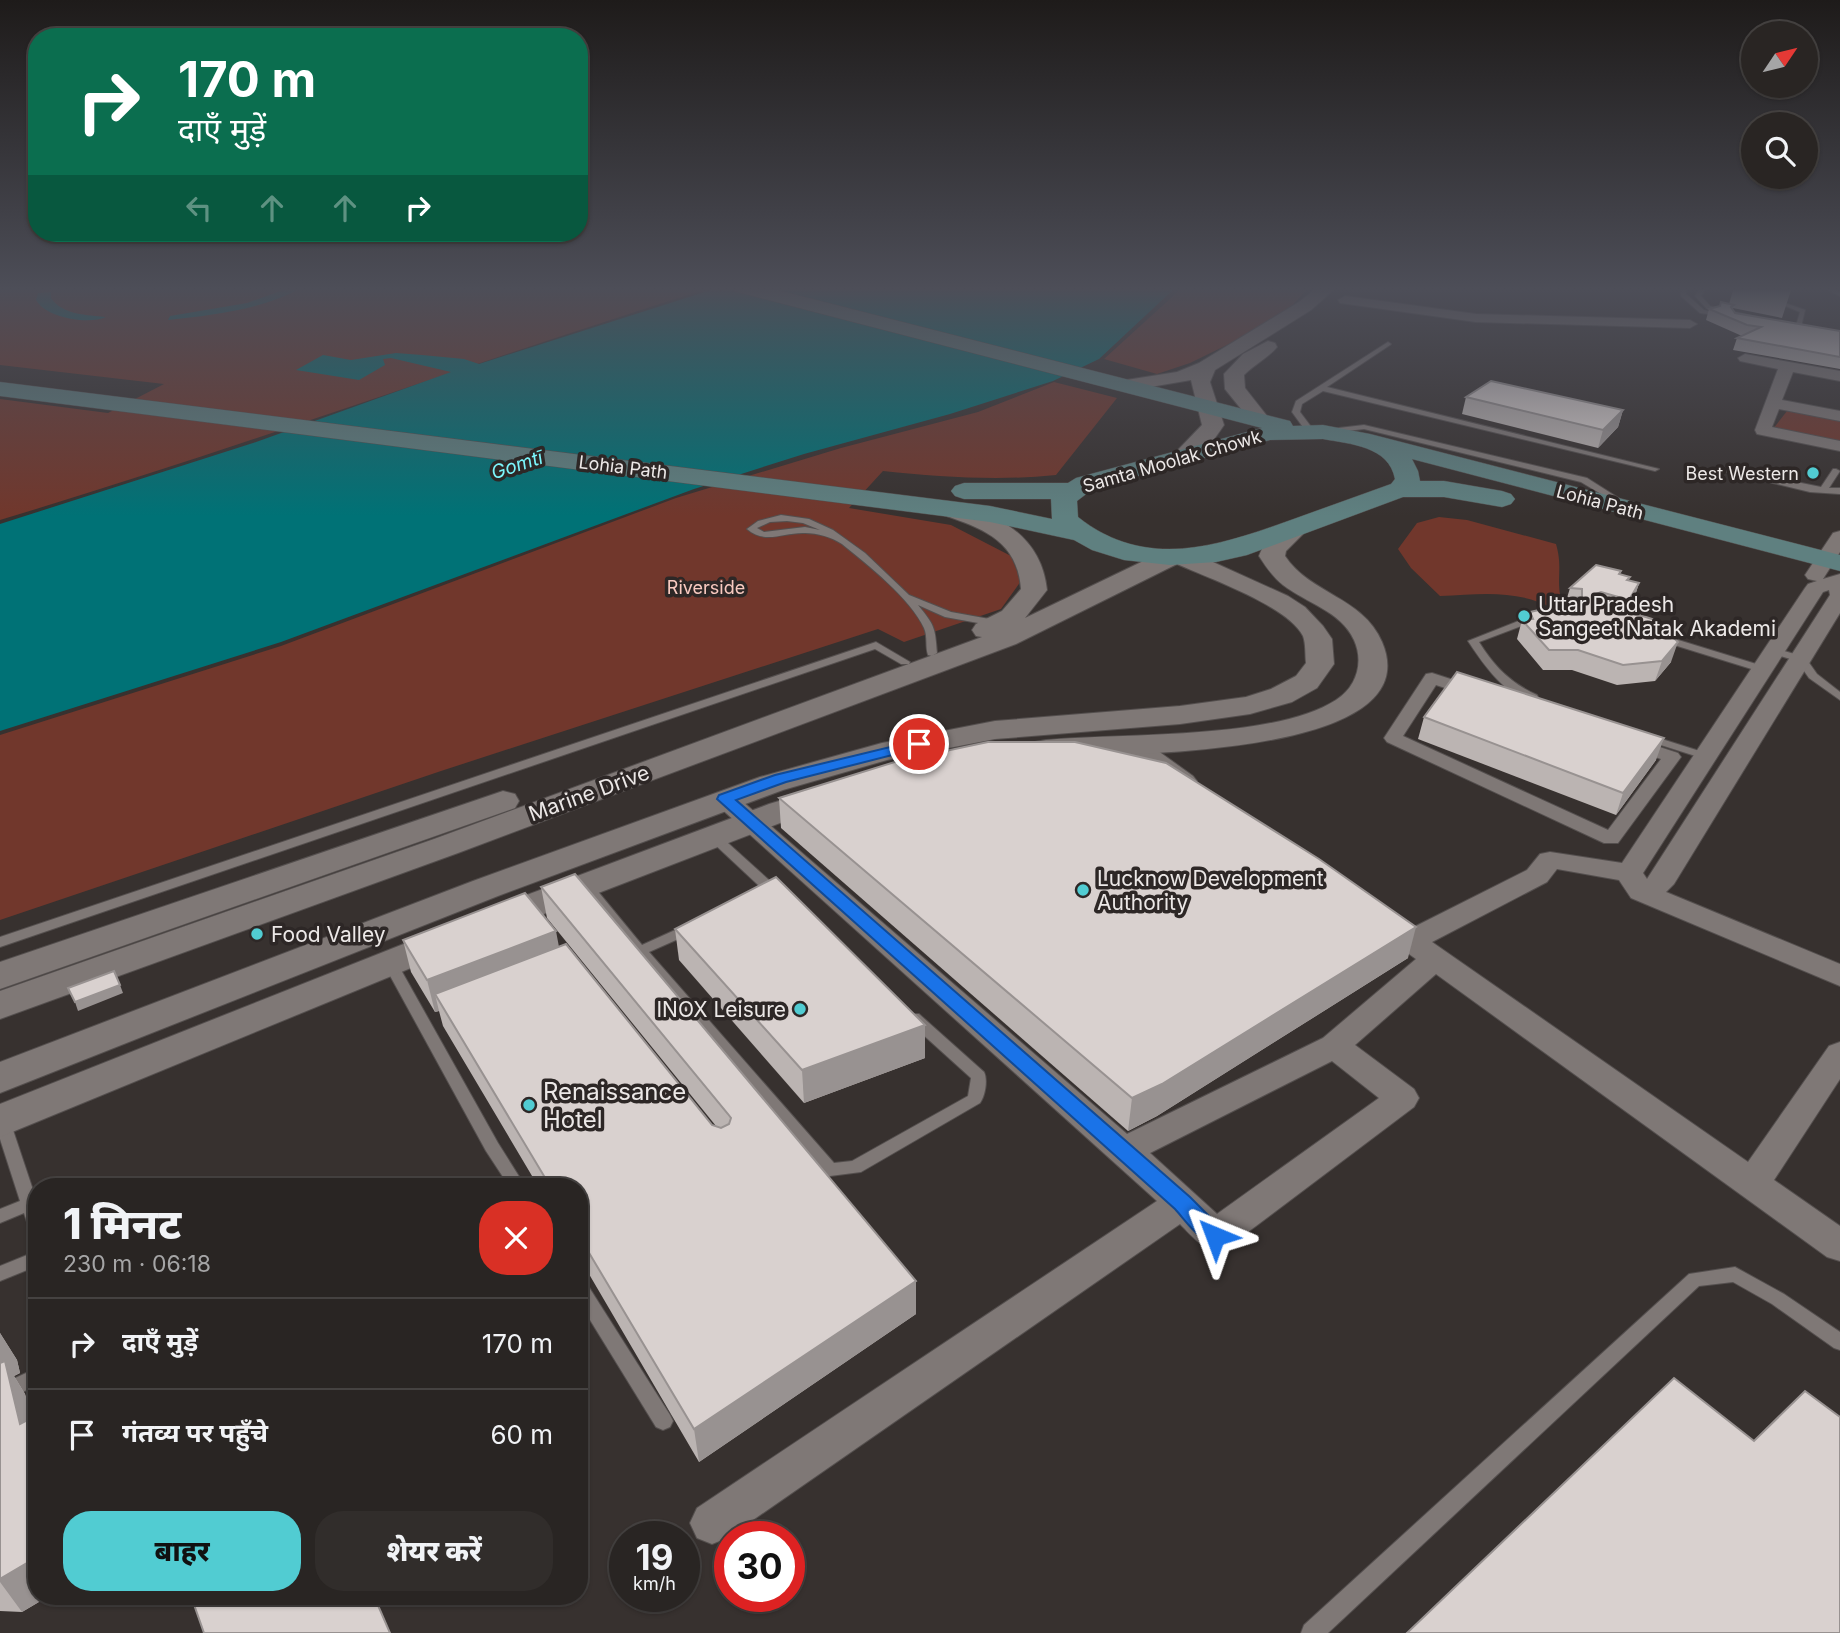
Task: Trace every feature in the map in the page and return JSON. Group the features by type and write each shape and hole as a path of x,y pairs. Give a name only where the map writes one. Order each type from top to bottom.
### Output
{"main road":[{"path":"1038,363 1312,432"},
{"name":"Lohia Path","path":"0,377 186,405 899,494 1072,491"},
{"name":"Lohia Path","path":"0,388 186,405"},
{"name":"Samta Moolak Chowk","path":"1078,533 1065,520 1063,508 1064,499 1072,491 1102,478 1252,436 1312,432 1362,439 1387,449 1403,461 1408,480 1400,489"},
{"name":"Lohia Path","path":"1362,439 1836,567"},
{"path":"1078,533 1124,550 1177,558 1211,556 1237,550 1400,489"},
{"name":"Lohia Path","path":"1400,489 1469,491 1836,567"},
{"name":"Lohia Path","path":"899,494 946,508 990,514 1078,533"}],"street":[{"path":"1127,385 1181,377 1212,363"},
{"path":"1245,363 1234,374 1235,389 1261,421"},
{"path":"1772,363 1840,376"},
{"path":"1787,366 1763,430 1840,446"},
{"path":"1185,454 1200,442 1213,425 1200,382 1206,367"},
{"path":"1773,403 1840,416"},
{"name":"Marine Drive","path":"0,976 967,640 1012,617 1034,590 1030,563 1010,538 981,520 946,508"},
{"path":"1,1121 389,961 532,912 586,886 752,822 877,781 960,761 1069,746 1232,738 1294,728 1342,709 1368,685 1372,656 1362,627 1343,610 1288,576 1275,563 1272,556 1274,548 1296,529"},
{"path":"0,1078 462,897 780,779 893,749 996,730 1218,712 1286,694 1305,683 1321,660 1319,640 1306,623 1286,607 1177,558"},
{"name":"Marine Drive","path":"0,1005 446,846 1006,638 1177,558"},
{"path":"1124,1151 1334,1046 1423,950 1537,876 1550,860 1635,882 1660,884 1801,659 1836,567"},
{"path":"1635,882 1705,756 1815,588 1836,567"},
{"path":"1432,678 1672,757 1611,839 1393,738 1432,678"},
{"path":"1131,743 1209,799"},
{"path":"725,799 1183,1203 1215,1236 1402,1098 1334,1046"},
{"path":"1635,882 1840,976"},
{"path":"1366,909 1840,1246"},
{"path":"1752,1184 1840,1054"},
{"path":"712,1524 1183,1203"}],"lane":[{"path":"1359,363 1299,403 1296,412 1312,432 1364,427 1584,480 1640,513"},
{"path":"1321,388 1655,469"},
{"path":"1730,470 1810,489 1840,491"},
{"path":"1825,488 1836,471"},
{"path":"0,942 876,645 918,657 933,638 930,628 903,594 836,536 819,525 795,518 772,519 755,524 751,530 763,535 805,530 836,536"},
{"path":"903,594 949,615 976,622 1000,623"},
{"path":"1560,613 1538,614 1473,641 1493,673 1520,692 1589,719 1705,756"},
{"path":"1654,635 1768,660 1801,659 1814,676 1840,697"},
{"path":"714,837 766,893 792,909"},
{"path":"586,886 830,1170 856,1167 975,1099 979,1076 906,1011"},
{"path":"640,951 700,924"},
{"path":"389,961 431,1023 492,1147 512,1178"},
{"path":"1,1121 28,1201"},
{"path":"0,1216 28,1204"},
{"path":"0,1274 28,1262"},
{"path":"1312,1633 1695,1279 1735,1274 1779,1299 1840,1342"},
{"path":"588,1300 663,1421"},
{"path":"0,1394 28,1380"}],"green space":[{"path":"480,363 176,465 0,520 0,399 108,413 164,384 0,365"},
{"path":"1119,363 1189,363 1157,374"},
{"name":"Riverside","path":"1054,382 1117,398 1056,475 970,478 883,471 849,508 951,525 1011,556 1021,581 1001,609 904,642 878,629 441,771 0,920 0,735 281,646 676,498 841,448 978,412"},
{"path":"1787,411 1840,421 1840,443 1773,429"},
{"path":"1439,517 1467,520 1556,544 1561,600 1553,608 1511,595 1440,596 1411,568 1398,549 1417,523"}],"water":[{"path":"308,363 385,365 359,380 296,370"},
{"name":"Gomtī","path":"413,363 1090,363 1053,381 950,414 804,454 694,489 281,642 0,731 0,524 253,443 451,372"}],"building":[{"path":"1491,381 1623,410 1603,430 1466,397"},
{"path":"1596,565 1621,571 1619,574 1630,577 1627,580 1639,583 1629,600 1601,592 1596,594 1596,601 1655,620 1678,642 1662,661 1623,665 1578,650 1549,650 1522,620 1533,619 1530,612 1548,608 1557,599 1582,597 1582,589 1570,588"},
{"path":"1457,672 1664,738 1623,793 1424,717"},
{"name":"Lucknow Development Authority","path":"988,742 1075,742 1166,763 1319,859 1416,927 1162,1084 1132,1098 779,798 898,761"},
{"path":"575,874 916,1281 694,1429 588,1251 588,1178 545,1178 435,994 566,944 712,1125 721,1128 729,1124 731,1118 728,1114 541,887"},
{"name":"INOX Leisure","path":"776,877 925,1025 802,1070 675,929"},
{"path":"525,893 556,931 427,980 403,940"},
{"path":"114,971 120,985 75,1002 68,988"},
{"path":"5,1361 20,1424 28,1420 28,1562 0,1579 0,1363"},
{"path":"1674,1378 1754,1441 1805,1391 1840,1417 1840,1633 1407,1633"},
{"path":"194,1605 378,1605 390,1633 204,1633"}],"place":[{"name":"Best Western","path":"1813,473"},
{"name":"Uttar Pradesh Sangeet Natak Akademi","path":"1524,616"},
{"name":"Lucknow Development Authority","path":"1083,890"},
{"name":"Food Valley","path":"257,934"},
{"name":"INOX Leisure","path":"800,1009"},
{"name":"Renaissance Hotel","path":"529,1105"}],"route":[{"path":"919,744 780,779 725,799 1183,1203 1215,1236"}]}
